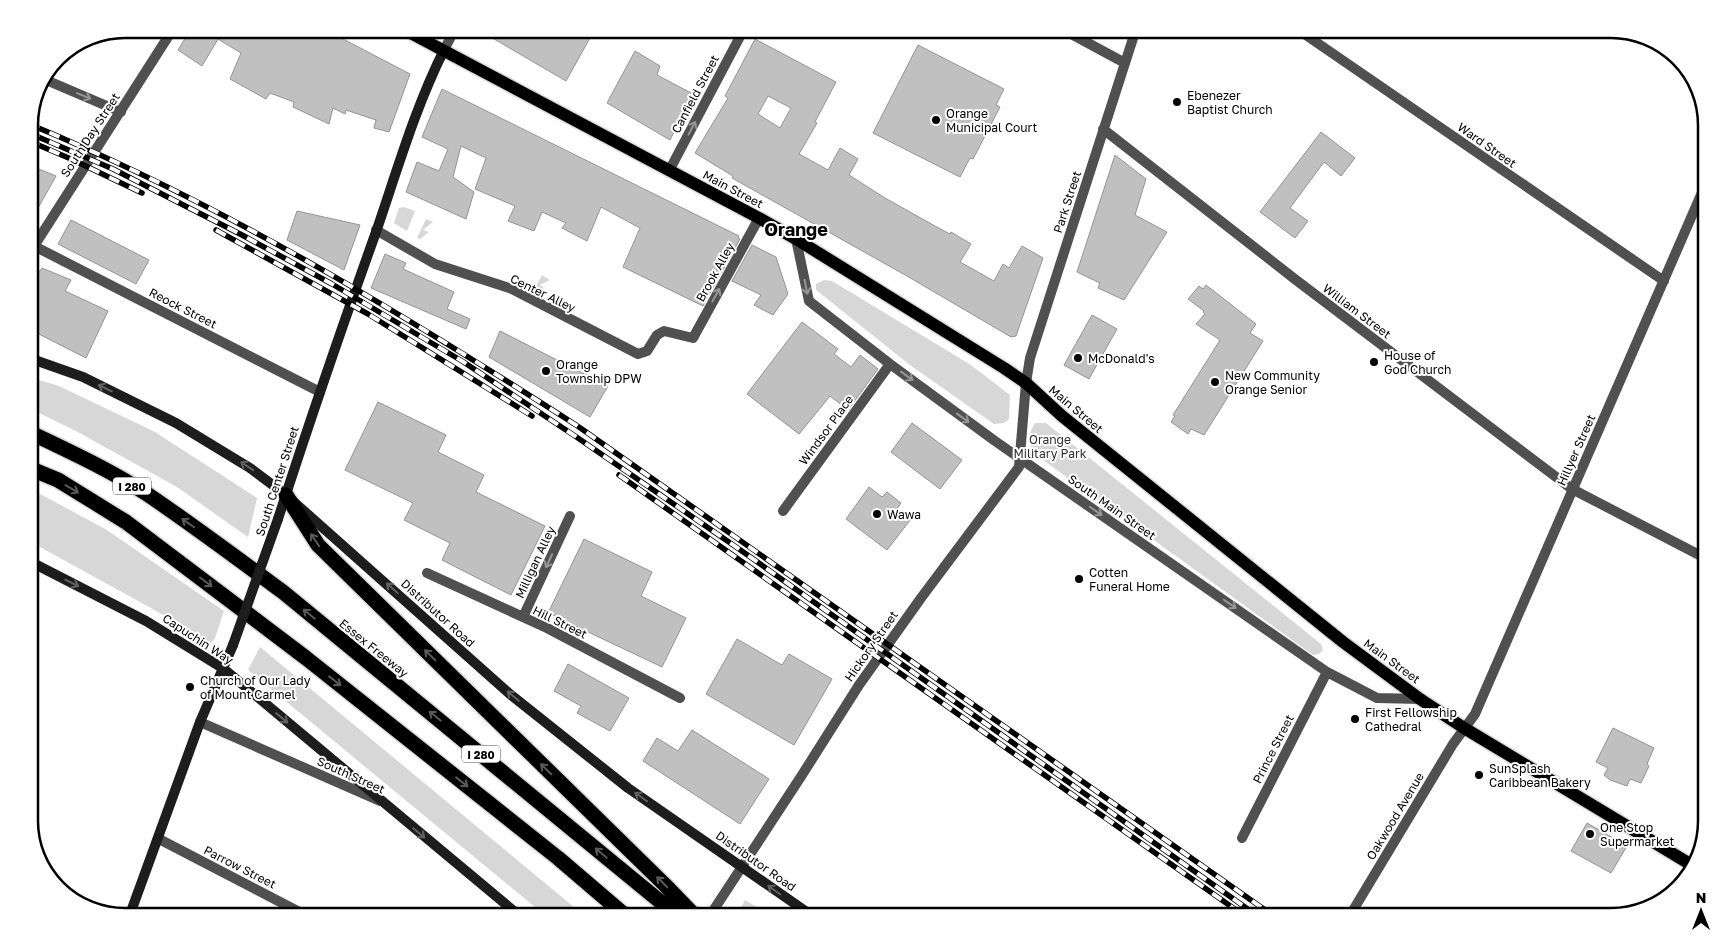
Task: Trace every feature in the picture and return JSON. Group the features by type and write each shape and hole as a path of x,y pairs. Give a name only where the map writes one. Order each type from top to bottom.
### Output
{"highway":[{"name":"Essex Freeway","path":"38,436 72,452 145,493 283,592 668,908"},
{"name":"I 280","path":"38,472 58,480 126,522 306,658 543,846 615,908"},
{"path":"286,494 318,545 687,908"}],"main road":[{"name":"Main Street","path":"421,38 759,218 1004,368 1026,383 1062,416 1343,642 1420,698 1464,728 1688,863"},
{"name":"South Center Street","path":"132,908 200,722 233,646 376,230 430,78 444,50"},
{"name":"Distributor Road","path":"38,361 83,377 176,423 250,468 286,494 511,695 628,788 801,908"},
{"name":"Capuchin Way","path":"38,566 146,621 224,669 382,802"},
{"name":"South Street","path":"382,802 510,908"}],"street":[{"name":"South Day Street","path":"38,240 166,38"},
{"path":"444,50 450,38"},
{"name":"Canfield Street","path":"669,171 739,38"},
{"path":"1079,38 1125,63"},
{"name":"Park Street","path":"1026,383 1030,358 1133,38"},
{"name":"Ward Street","path":"1310,38 1664,281"},
{"path":"49,81 121,112"},
{"name":"William Street","path":"1103,129 1296,280 1572,489 1698,554"},
{"name":"Hillyer Street","path":"1464,728 1475,714 1698,202"},
{"name":"Brook Alley","path":"693,338 759,218"},
{"name":"Center Alley","path":"376,230 435,264 512,289 638,354 647,352 657,335 664,331 693,338"},
{"name":"South Main Street","path":"796,239 809,302 890,364 1020,458 1327,672 1378,698 1420,698"},
{"name":"Reock Street","path":"38,253 320,392"},
{"name":"Windsor Place","path":"783,511 890,364"},
{"name":"Hickory Street","path":"715,908 859,684 1019,467 1026,383"},
{"name":"Milligan Alley","path":"523,618 570,516"},
{"name":"Hill Street","path":"427,573 523,618 680,698"},
{"name":"Prince Street","path":"1242,838 1327,672"},
{"name":"South Street","path":"200,722 382,802"},
{"name":"Oakwood Avenue","path":"1354,908 1464,728"},
{"name":"Parrow Street","path":"159,839 292,908"}],"green space":[{"path":"404,207 415,211 407,231 394,223 399,208"},
{"path":"426,219 433,222 423,230 429,232 420,239 417,238"},
{"path":"542,275 550,280 540,285 544,288 531,295"},
{"name":"Orange Military Park","path":"824,280 832,281 971,365 1010,395 1009,419 1004,423 994,424 910,365 816,290 816,284"},
{"path":"38,380 59,386 155,432 257,498 248,537 177,487 76,431 38,412"},
{"name":"Orange Military Park","path":"1035,423 1046,423 1321,644 1323,650 1319,654 1313,655 1032,452 1031,430"},
{"path":"38,493 107,530 224,611 215,638 211,643 38,546"},
{"path":"260,647 575,908 536,908 248,670"},
{"path":"745,900 758,908 741,908"}],"building":[{"path":"185,38 341,38 410,74 389,132 374,128 376,120 346,110 345,114 333,108 329,124 293,107 294,102 270,93 266,99 230,79 241,53 218,39 202,66 178,50"},
{"path":"492,38 590,38 566,81"},
{"path":"755,39 836,82 815,122 817,123 799,154 828,170 840,148 858,159 849,175 885,198 971,244 960,262 994,281 1003,264 1009,268 1022,246 1043,258 1016,336 1011,337 907,276 732,178 733,176 695,153 728,98 725,96","holes":["768,96 791,108 780,128 758,114"]},
{"name":"Orange Municipal Court","path":"918,45 1004,89 996,105 1000,107 973,159 970,158 960,177 873,133"},
{"path":"635,51 660,66 657,75 693,94 670,140 607,103"},
{"path":"442,89 739,236 738,238 740,239 703,306 623,267 640,228 601,207 587,241 562,228 566,223 542,212 534,231 508,221 515,206 475,189 486,158 461,146 453,177 474,192 466,219 406,192 417,162 439,171 448,149 422,137"},
{"path":"1321,132 1355,158 1341,176 1324,162 1290,208 1308,221 1295,238 1260,212"},
{"path":"1115,155 1146,179 1135,215 1167,232 1124,300 1098,288 1100,283 1077,272"},
{"path":"38,169 56,176 38,208"},
{"path":"297,211 360,225 344,270 287,240"},
{"path":"71,220 149,260 136,284 58,244"},
{"path":"752,245 776,257 788,294 773,315 754,305 761,295 732,281"},
{"path":"385,254 406,263 403,269 454,292 447,309 470,319 466,329 371,288"},
{"path":"42,268 71,280 65,291 108,311 86,358 38,334 38,274"},
{"name":"New Community Orange Senior","path":"1206,285 1256,324 1250,333 1263,341 1204,435 1191,429 1188,434 1171,422 1175,416 1173,415 1220,340 1196,324 1205,314 1204,311 1188,299 1199,286 1203,289"},
{"path":"1092,315 1117,329 1089,379 1064,365"},
{"path":"802,322 838,349 834,354 851,367 860,355 878,369 848,410 830,396 799,434 747,394"},
{"name":"Orange Township DPW","path":"500,331 608,386 590,417 489,357"},
{"path":"378,402 446,435 438,452 484,475 476,492 545,526 511,595 442,560 450,543 404,520 413,503 345,470"},
{"name":"Wawa","path":"912,423 962,460 940,489 891,452"},
{"name":"Wawa","path":"869,487 882,497 887,492 901,503 897,509 911,519 887,550 846,519"},
{"path":"584,539 652,572 641,596 686,618 662,667 548,613"},
{"path":"737,639 782,665 789,654 832,679 794,745 706,694"},
{"path":"568,664 629,698 610,731 577,713 581,706 554,691"},
{"path":"1613,728 1654,748 1647,764 1649,766 1641,783 1630,779 1627,786 1610,780 1604,775 1608,768 1596,762"},
{"path":"692,730 769,779 740,824 643,761 657,738 678,751"},
{"path":"1587,823 1627,846 1611,873 1571,851"}],"railway":[{"path":"38,128 172,189 311,263 446,343 579,427 1262,908"},
{"path":"38,137 113,169 242,235 332,284 462,361 739,549 1246,908"},
{"path":"38,145 142,193"},
{"path":"216,230 368,314 532,416"},
{"path":"619,475 1233,908"}],"place":[{"name":"Ebenezer Baptist Church","path":"1177,102"},
{"name":"Orange Municipal Court","path":"936,120"},
{"name":"McDonald's","path":"1078,358"},
{"name":"House of God Church","path":"1374,362"},
{"name":"Orange Township DPW","path":"546,371"},
{"name":"New Community Orange Senior","path":"1215,382"},
{"name":"Wawa","path":"877,514"},
{"name":"Cotten Funeral Home","path":"1079,579"},
{"name":"Church of Our Lady of Mount Carmel","path":"190,687"},
{"name":"First Fellowship Cathedral","path":"1355,719"},
{"name":"SunSplash Caribbean Bakery","path":"1479,775"},
{"name":"One Stop Supermarket","path":"1590,834"}],"district":[{"name":"Orange","path":"796,229"}]}
